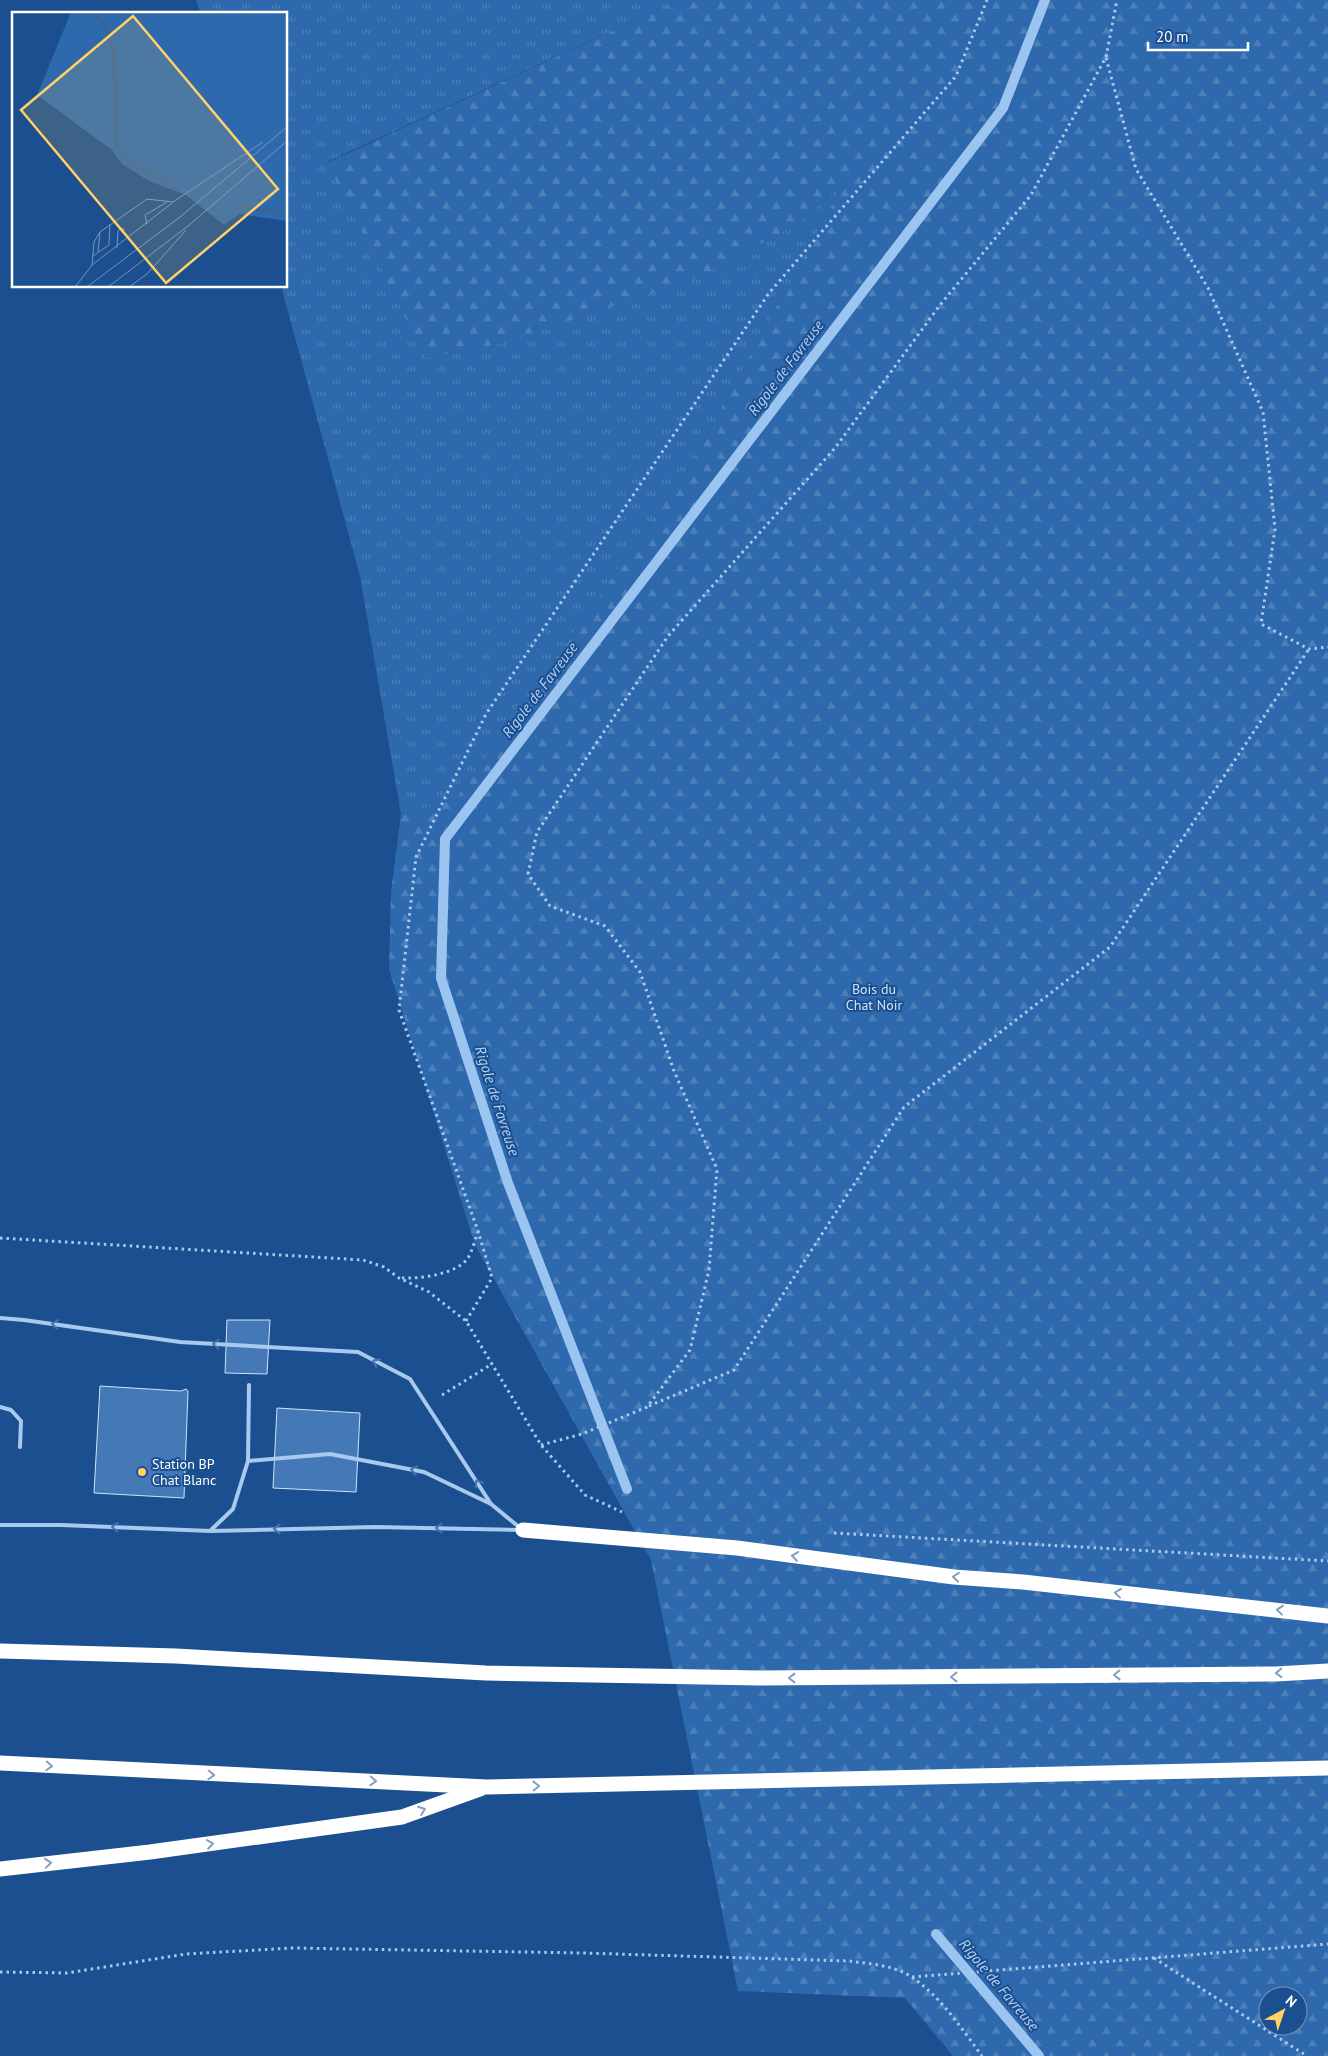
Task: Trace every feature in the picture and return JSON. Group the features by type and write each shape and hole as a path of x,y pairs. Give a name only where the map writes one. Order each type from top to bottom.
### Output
{"highway":[{"path":"523,1530 737,1548 954,1577 1023,1582 1328,1616"},
{"path":"0,1651 176,1656 486,1673 759,1678 1228,1674 1328,1671"},
{"path":"0,1764 487,1787 1328,1768"},
{"path":"0,1869 150,1852 402,1817 487,1787"}],"lane":[{"path":"0,1318 180,1342 358,1352 410,1378 491,1504"},
{"path":"211,1531 233,1509 248,1461 250,1386"},
{"path":"0,1407 11,1410 21,1421 20,1447"},
{"path":"248,1461 330,1454 424,1472 491,1504 523,1530"},
{"path":"0,1525 61,1524 211,1531 375,1527 523,1530"}],"path":[{"path":"466,1321 492,1278 478,1231 399,1010 416,857 486,714 769,293 956,76 987,0"},
{"path":"647,1407 690,1350 710,1270 717,1169 674,1071 640,972 605,926 550,906 528,874 537,832 668,636 835,448 940,305 1031,195 1106,57 1117,0"},
{"path":"1106,57 1136,169 1208,288 1264,412 1275,529 1261,624 1308,649 1328,647"},
{"path":"541,1445 582,1434 734,1370 904,1107 1110,947 1308,649"},
{"path":"399,1278 417,1279 456,1267 468,1258 478,1231"},
{"path":"0,1238 363,1260 384,1267 399,1278 430,1292 466,1321 541,1445 585,1496 629,1515"},
{"path":"427,1404 492,1364"},
{"path":"831,1533 1328,1561"},
{"path":"912,1977 1328,1944"},
{"path":"1,1973 67,1973 186,1954 293,1948 358,1948 849,1961 883,1965 912,1977 934,1997 982,2056"},
{"path":"1153,1958 1307,2056"}],"green space":[{"path":"196,0 679,0 327,162 793,226 844,184 689,468 455,801 401,814 360,576 282,288 288,288 288,12 200,12"},
{"name":"Bois du Chat Noir","path":"679,0 1328,0 1328,2056 953,2056 905,1998 738,1991 651,1560 475,1245 389,969 391,892 401,814 455,800 526,701 689,468 843,185 793,226 700,277 503,343 426,358 327,163"}],"building":[{"path":"227,1320 270,1320 267,1374 225,1373"},
{"path":"100,1386 181,1391 186,1389 188,1391 184,1498 94,1493"},
{"path":"277,1408 360,1413 356,1492 273,1488"}],"waterway":[{"name":"Rigole de Favreuse","path":"627,1489 508,1183 441,978 445,839 1003,108 1045,0"},
{"name":"Rigole de Favreuse","path":"936,1934 1039,2056"}],"place":[{"name":"Station BP Chat Blanc","path":"142,1472"}]}
